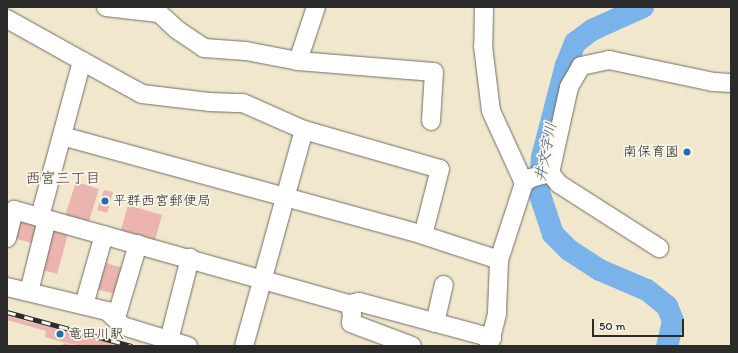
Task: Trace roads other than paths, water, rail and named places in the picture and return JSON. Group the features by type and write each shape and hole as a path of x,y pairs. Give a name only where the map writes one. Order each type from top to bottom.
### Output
{"street":[{"path":"106,7 158,12 176,29 204,48 246,51 298,61 434,72 431,122"},
{"path":"298,61 316,7"},
{"path":"484,7 484,46 491,112 537,177 558,184 659,248"},
{"path":"7,19 142,94 209,102 243,103 304,130 440,169 422,235"},
{"path":"7,238 14,210 264,278 349,304 359,302 435,322 491,342 497,313 499,260 537,177 569,86 581,66 609,60 714,82 731,83"},
{"path":"29,292 62,136 82,61"},
{"path":"244,346 304,130"},
{"path":"62,136 422,235 499,260"},
{"path":"84,305 104,235"},
{"path":"116,318 138,244"},
{"path":"169,340 190,258"},
{"path":"435,322 444,284"},
{"path":"7,287 107,311 123,326 143,339 169,340 188,346"},
{"path":"349,304 352,314 351,323 412,346"}],"waterway":[{"name":"井文字川","path":"643,7 592,30 575,43 566,65 542,157 539,192 553,234 569,250 600,270 647,290 667,306 673,321 667,346"}],"railway":[{"path":"7,312 132,346"}],"place":[{"name":"南保育園","path":"687,152"},
{"name":"平群西宮郵便局","path":"105,201"},
{"name":"竜田川駅","path":"60,334"}],"district":[{"name":"西宮三丁目","path":"63,179"}]}
